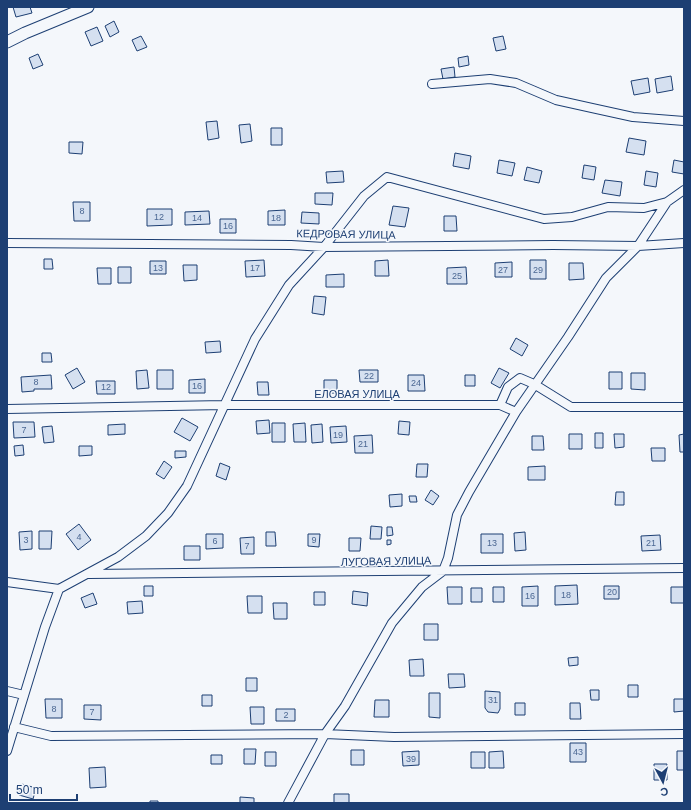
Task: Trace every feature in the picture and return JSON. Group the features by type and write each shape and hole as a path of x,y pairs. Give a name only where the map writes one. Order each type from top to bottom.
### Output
{"street":[{"path":"7,42 88,7"},
{"path":"432,84 490,79 516,83 556,100 633,117 684,121"},
{"path":"7,582 59,589 118,557 146,536 168,514 187,486 258,333 289,285 324,247 364,196 387,177 544,219 572,217 608,207 644,208 667,202 684,190"},
{"path":"288,803 325,734 345,706 392,623 422,587 443,571 448,558 457,515 516,412 534,384 548,367 606,278 638,246 667,202"},
{"name":"КЕДРОВАЯ УЛИЦА","path":"7,243 291,245 324,247 553,245 638,246 684,244"},
{"path":"516,412 500,404 508,387 520,378 534,384 571,407 684,407"},
{"name":"ЕЛОВАЯ УЛИЦА","path":"7,409 224,405 500,404"},
{"name":"ЛУГОВАЯ УЛИЦА","path":"88,574 416,572 684,568"},
{"path":"7,751 45,627 59,589"},
{"path":"7,691 24,695"},
{"path":"14,727 51,736 325,734 394,737 684,734"}],"building":[{"path":"13,7 30,7 32,13 16,17"},
{"path":"114,21 119,32 110,37 105,26"},
{"path":"97,27 103,41 91,46 85,32"},
{"path":"141,36 147,47 137,51 132,40"},
{"path":"503,36 506,49 496,51 493,38"},
{"path":"38,54 43,65 33,69 29,58"},
{"path":"468,56 469,65 459,67 458,58"},
{"path":"454,67 455,77 443,79 441,69"},
{"path":"671,76 673,90 657,93 655,79"},
{"path":"648,78 650,92 634,95 631,81"},
{"path":"217,121 219,138 208,140 206,122"},
{"path":"250,124 252,141 241,143 239,125"},
{"path":"271,128 282,128 282,145 271,145"},
{"path":"629,138 646,141 644,155 626,152"},
{"path":"69,142 83,142 82,154 69,153"},
{"path":"455,153 471,156 469,169 453,166"},
{"path":"499,160 515,163 512,176 497,173"},
{"path":"674,160 684,162 684,174 672,172"},
{"path":"584,165 596,167 594,180 582,178"},
{"path":"527,167 542,171 539,183 524,180"},
{"path":"343,171 344,182 327,183 326,172"},
{"path":"646,171 658,173 656,187 644,185"},
{"path":"605,180 622,182 620,196 602,193"},
{"path":"315,193 333,193 332,205 315,204"},
{"path":"73,202 90,202 90,221 74,221"},
{"path":"393,206 409,208 405,227 389,225"},
{"path":"147,209 172,209 172,225 147,226"},
{"path":"285,210 285,225 268,225 268,211"},
{"path":"209,211 210,224 185,225 185,212"},
{"path":"302,212 319,213 319,224 301,223"},
{"path":"444,216 456,216 457,231 444,231"},
{"path":"220,219 236,219 236,233 220,233"},
{"path":"44,259 52,259 53,269 44,269"},
{"path":"264,260 265,276 246,277 245,261"},
{"path":"388,260 389,276 375,276 375,261"},
{"path":"530,260 546,260 546,279 530,279"},
{"path":"150,261 166,261 166,274 150,274"},
{"path":"512,262 512,277 495,277 495,263"},
{"path":"569,263 583,263 584,279 569,280"},
{"path":"183,265 197,265 197,280 184,281"},
{"path":"118,267 131,267 131,283 118,283"},
{"path":"466,267 467,284 447,284 447,268"},
{"path":"97,268 111,268 111,284 98,284"},
{"path":"344,274 344,287 326,287 326,275"},
{"path":"314,296 326,297 324,315 312,313"},
{"path":"516,338 528,345 522,356 510,349"},
{"path":"220,341 221,352 206,353 205,342"},
{"path":"42,353 51,353 52,362 42,362"},
{"path":"77,368 85,382 73,389 65,375"},
{"path":"499,368 509,373 500,388 491,383"},
{"path":"147,370 149,388 137,389 136,371"},
{"path":"157,370 173,370 173,389 157,389"},
{"path":"359,370 378,370 378,382 360,382"},
{"path":"609,372 622,372 622,389 609,389"},
{"path":"631,373 645,373 645,390 631,389"},
{"path":"51,375 52,389 34,389 34,391 22,392 21,377"},
{"path":"408,375 424,375 425,391 408,391"},
{"path":"465,375 475,375 475,386 465,386"},
{"path":"205,379 205,393 189,393 189,380"},
{"path":"324,380 337,380 337,393 324,393"},
{"path":"96,381 115,381 115,394 97,394"},
{"path":"257,382 268,382 269,395 258,395"},
{"path":"182,418 198,427 190,441 174,432"},
{"path":"269,420 270,433 257,434 256,421"},
{"path":"399,421 410,422 409,435 398,434"},
{"path":"13,422 34,422 35,437 14,438"},
{"path":"272,423 285,423 285,442 272,442"},
{"path":"305,423 306,442 294,442 293,424"},
{"path":"125,424 125,434 108,435 108,425"},
{"path":"322,424 323,442 312,443 311,425"},
{"path":"52,426 54,442 44,443 42,427"},
{"path":"346,426 347,442 331,443 330,427"},
{"path":"595,433 603,433 603,448 595,448"},
{"path":"569,434 582,434 582,449 569,449"},
{"path":"614,434 624,434 624,447 615,448"},
{"path":"684,434 684,452 680,452 679,435"},
{"path":"372,435 373,453 355,453 354,436"},
{"path":"532,436 543,436 544,450 532,450"},
{"path":"23,445 24,455 15,456 14,446"},
{"path":"79,446 92,446 92,455 79,456"},
{"path":"651,448 665,448 665,461 652,461"},
{"path":"175,451 186,451 186,457 175,458"},
{"path":"164,461 172,467 164,479 156,474"},
{"path":"220,463 230,467 226,480 216,476"},
{"path":"417,464 428,464 427,477 416,477"},
{"path":"545,466 545,480 528,480 528,467"},
{"path":"431,490 439,496 433,505 425,500"},
{"path":"616,492 624,492 624,505 615,505"},
{"path":"402,494 402,506 390,507 389,495"},
{"path":"409,496 416,496 417,502 410,502"},
{"path":"79,524 91,540 78,550 66,534"},
{"path":"371,526 382,527 381,539 370,539"},
{"path":"387,527 392,527 393,535 387,536"},
{"path":"32,531 32,549 20,550 19,532"},
{"path":"39,531 52,531 51,549 39,549"},
{"path":"266,532 275,532 276,546 266,546"},
{"path":"525,532 526,550 515,551 514,533"},
{"path":"206,534 223,534 223,548 206,549"},
{"path":"308,534 320,534 319,547 308,546"},
{"path":"481,534 503,534 503,553 481,553"},
{"path":"660,535 661,550 642,551 641,536"},
{"path":"254,537 254,554 241,554 240,538"},
{"path":"349,538 361,538 360,551 349,551"},
{"path":"387,540 391,540 391,544 387,545"},
{"path":"184,546 200,546 200,560 184,560"},
{"path":"577,585 578,604 555,605 555,586"},
{"path":"144,586 153,586 153,596 144,596"},
{"path":"538,586 538,606 522,606 522,587"},
{"path":"604,586 619,586 619,599 604,599"},
{"path":"447,587 462,587 462,604 448,604"},
{"path":"493,587 504,587 504,602 493,602"},
{"path":"671,587 684,587 684,603 671,603"},
{"path":"471,588 482,588 482,602 471,602"},
{"path":"353,591 368,593 367,606 352,604"},
{"path":"314,592 325,592 325,605 314,605"},
{"path":"93,593 97,604 85,608 81,598"},
{"path":"247,596 262,596 262,613 248,613"},
{"path":"142,601 143,613 128,614 127,602"},
{"path":"273,603 287,603 287,619 274,619"},
{"path":"424,624 438,624 438,640 424,640"},
{"path":"578,657 578,665 569,666 568,658"},
{"path":"423,659 424,676 410,676 409,660"},
{"path":"448,674 464,674 465,687 449,688"},
{"path":"246,678 257,678 257,691 246,691"},
{"path":"628,685 638,685 638,697 628,697"},
{"path":"590,690 599,690 599,700 591,700"},
{"path":"485,691 500,692 500,709 498,713 488,712 485,708"},
{"path":"429,693 440,693 440,718 429,717"},
{"path":"202,695 212,695 212,706 202,706"},
{"path":"45,699 62,699 62,718 46,718"},
{"path":"674,699 684,699 684,711 674,712"},
{"path":"375,700 389,700 389,717 374,717"},
{"path":"515,703 525,703 525,715 515,715"},
{"path":"570,703 580,703 581,719 570,719"},
{"path":"84,705 101,705 101,720 84,719"},
{"path":"250,707 264,707 264,724 251,724"},
{"path":"276,709 295,709 295,721 276,721"},
{"path":"570,743 586,743 586,762 570,762"},
{"path":"244,749 256,749 255,764 244,764"},
{"path":"351,750 364,750 364,765 351,765"},
{"path":"419,751 419,765 403,766 402,752"},
{"path":"503,751 504,768 489,768 489,752"},
{"path":"677,751 684,751 684,770 677,770"},
{"path":"265,752 276,752 276,766 265,766"},
{"path":"471,752 485,752 485,768 471,768"},
{"path":"211,755 222,755 222,764 211,764"},
{"path":"654,764 667,764 667,780 654,780"},
{"path":"105,767 106,787 90,788 89,768"},
{"path":"22,784 36,788 33,799 19,795"},
{"path":"334,794 349,794 349,803 334,803"},
{"path":"240,797 254,798 254,803 240,803"},
{"path":"150,801 158,801 158,803 150,803"}]}
